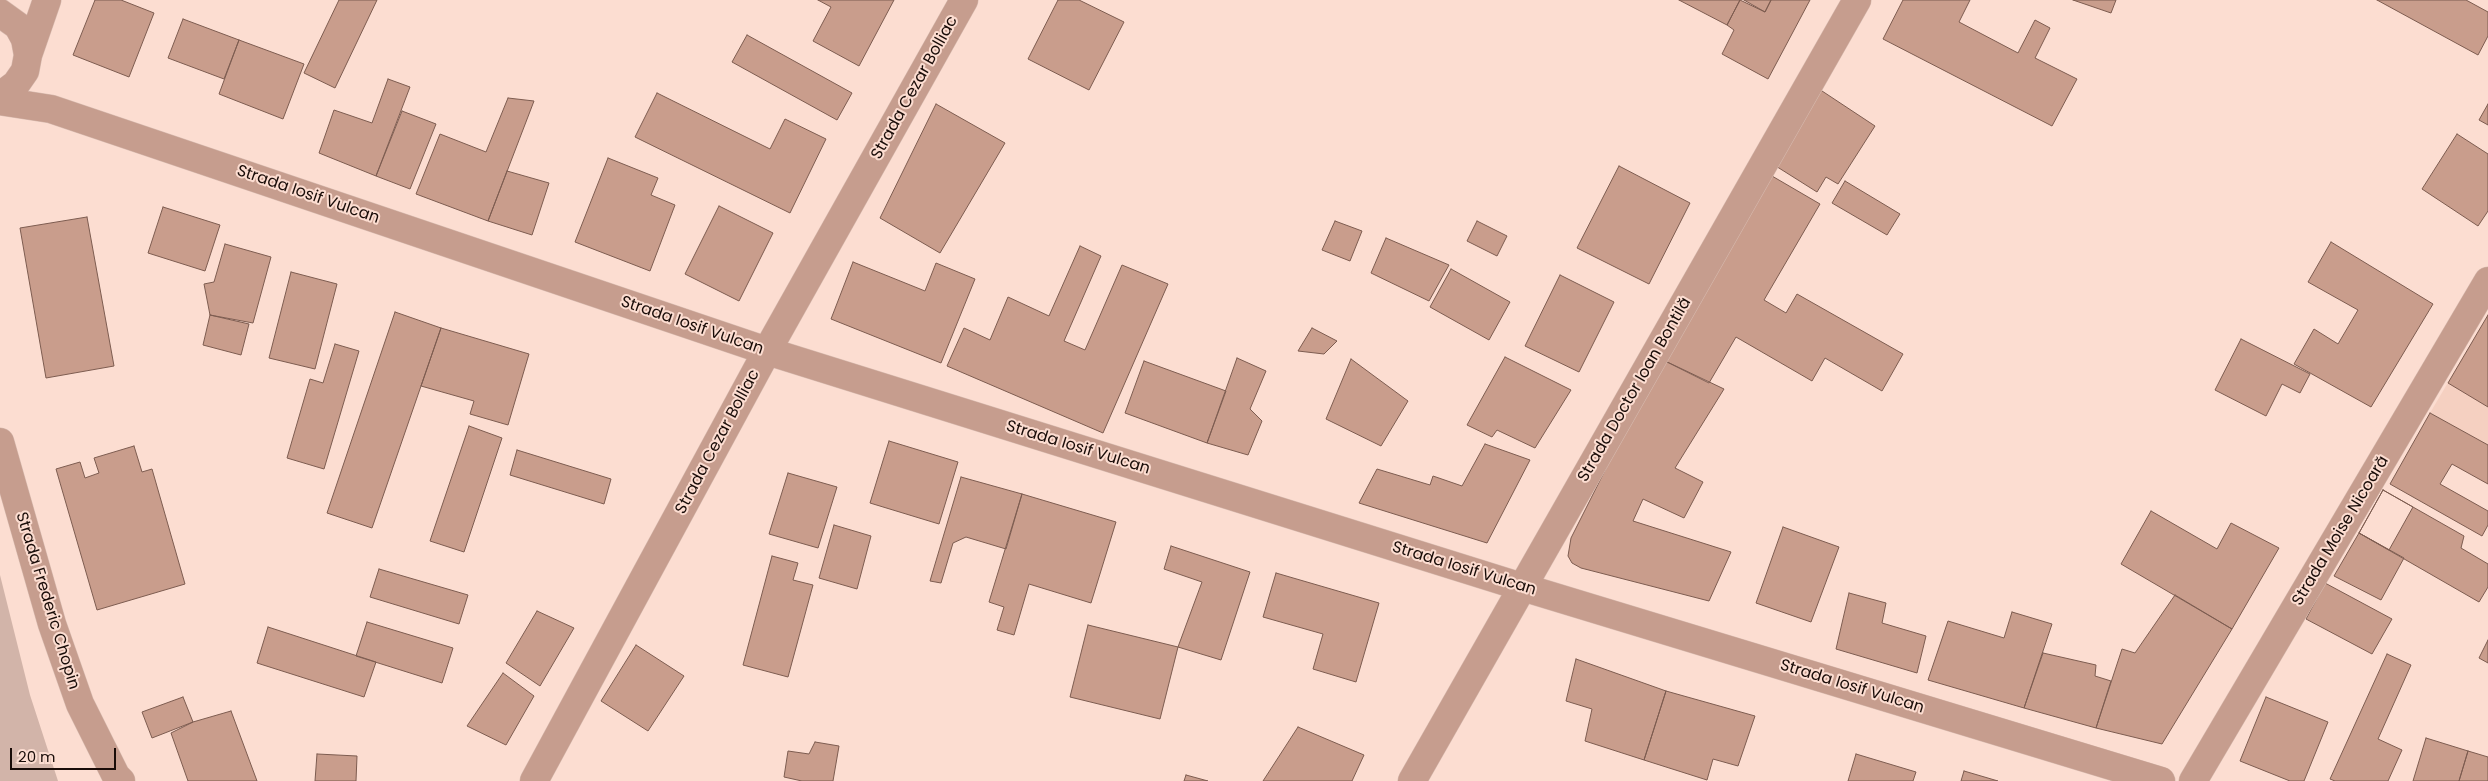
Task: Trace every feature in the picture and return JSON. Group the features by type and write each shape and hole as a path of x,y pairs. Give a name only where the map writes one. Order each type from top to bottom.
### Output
{"street":[{"path":"31,0 3,14 18,26 25,39 26,63 51,108"},
{"path":"0,96 16,84 26,63 47,0"},
{"name":"Strada Cezar Bolliac","path":"534,781 767,351 964,0"},
{"name":"Strada Doctor Ioan Bontilă","path":"1412,781 1858,0"},
{"name":"Strada Iosif Vulcan","path":"0,101 51,108 767,351 1522,587 2161,781"},
{"name":"Strada Moise Nicoară","path":"2193,781 2488,281"},
{"name":"Strada Frederic Chopin","path":"0,442 52,624 80,704 116,776 121,781"}],"shaded area":[{"path":"2488,315 2488,445 2430,413"},
{"path":"0,575 30,695 58,781 0,781"}],"building":[{"path":"95,0 121,0 154,13 129,77 73,55"},
{"path":"339,0 377,0 335,88 304,73"},
{"path":"818,0 894,0 859,66 813,41 831,7"},
{"path":"1058,0 1079,0 1124,22 1089,90 1028,59"},
{"path":"1679,0 1740,0 1727,25"},
{"path":"1740,0 1765,12 1771,0 1810,0 1768,79 1722,54 1734,30 1727,25"},
{"path":"1744,0 1771,0 1765,12"},
{"path":"1903,0 1970,0 1959,22 2018,53 2035,20 2050,28 2035,58 2077,79 2052,126 1883,39"},
{"path":"2073,0 2116,0 2111,13"},
{"path":"2377,0 2466,0 2488,12 2488,36 2478,55"},
{"path":"183,19 239,40 224,79 168,58"},
{"path":"747,35 852,93 837,120 732,62"},
{"path":"239,40 304,64 283,119 219,94"},
{"path":"388,79 410,87 376,176 319,153 334,110 372,123"},
{"path":"1819,89 1875,126 1838,184 1826,177 1817,192 1771,163"},
{"path":"657,93 770,149 785,119 826,139 790,213 635,137"},
{"path":"508,98 534,101 488,221 416,194 440,134 486,152"},
{"path":"936,104 1005,143 940,253 880,218"},
{"path":"2488,104 2488,125 2479,120"},
{"path":"402,111 436,124 410,189 376,176"},
{"path":"2457,134 2488,154 2488,211 2478,226 2422,189"},
{"path":"608,158 658,178 651,195 675,205 650,271 575,242"},
{"path":"1619,166 1690,203 1649,284 1577,248"},
{"path":"507,171 549,183 532,235 488,221"},
{"path":"1772,176 1820,204 1764,300 1786,313 1797,294 1903,354 1882,391 1825,358 1812,381 1736,337 1709,383 1661,359"},
{"path":"1845,181 1900,214 1887,235 1832,203"},
{"path":"719,206 773,233 739,301 685,274"},
{"path":"163,207 220,225 205,271 148,253"},
{"path":"87,217 114,366 46,378 20,228"},
{"path":"1335,221 1362,231 1350,261 1322,250"},
{"path":"1477,221 1507,236 1497,256 1467,241"},
{"path":"1386,238 1449,265 1429,301 1371,273"},
{"path":"2331,242 2433,304 2371,407 2294,364 2314,329 2338,344 2358,310 2308,282"},
{"path":"225,244 271,257 253,323 210,315 204,284 214,282"},
{"path":"1080,246 1101,256 1064,341 1085,350 1122,265 1168,284 1103,433 947,366 964,328 990,340 1008,297 1049,316"},
{"path":"853,262 925,291 936,263 975,279 941,363 831,319"},
{"path":"1451,269 1510,302 1489,340 1430,307"},
{"path":"291,272 337,284 315,369 269,358"},
{"path":"1560,275 1614,302 1579,372 1525,346"},
{"path":"395,312 441,328 372,528 327,513"},
{"path":"210,315 249,324 241,355 203,345"},
{"path":"2488,315 2488,407 2448,383"},
{"path":"441,328 529,354 508,425 470,414 474,401 421,386"},
{"path":"1312,328 1337,341 1324,354 1298,351"},
{"path":"2241,339 2310,374 2300,393 2282,384 2266,416 2215,390"},
{"path":"335,344 359,351 324,469 287,458 310,379 323,383"},
{"path":"1505,357 1571,390 1535,448 1497,430 1492,437 1467,425"},
{"path":"1237,358 1266,371 1250,409 1262,421 1248,455 1207,443"},
{"path":"1351,359 1408,401 1381,446 1326,419"},
{"path":"1661,359 1724,389 1675,468 1703,482 1684,518 1643,499 1633,521 1731,552 1709,601 1581,568 1572,563 1568,556 1571,538"},
{"path":"1144,361 1226,391 1207,443 1125,413"},
{"path":"2430,413 2488,445 2488,484 2452,464 2440,484 2488,511 2488,525 2482,536 2390,484"},
{"path":"469,426 502,438 464,552 430,541"},
{"path":"889,441 958,462 939,524 870,503"},
{"path":"1485,444 1530,460 1487,543 1359,503 1377,469 1430,485 1433,476 1462,486"},
{"path":"134,446 142,472 152,469 185,584 97,610 56,469 80,462 85,478 99,473 94,458"},
{"path":"517,450 611,479 604,504 510,475"},
{"path":"788,473 837,487 818,548 769,534"},
{"path":"961,477 1022,494 1006,549 966,537 953,543 941,583 930,581"},
{"path":"2383,490 2464,536 2461,548 2488,564 2488,587 2479,602 2359,533"},
{"path":"2383,490 2413,507 2389,550 2359,533"},
{"path":"1022,494 1116,522 1091,603 1029,584 1014,635 997,630 1004,607 989,602"},
{"path":"2151,511 2217,549 2231,523 2279,548 2232,629 2121,564"},
{"path":"834,525 871,536 857,589 819,578"},
{"path":"1783,527 1839,547 1811,622 1756,603"},
{"path":"2359,533 2404,558 2381,600 2334,576"},
{"path":"1171,546 1250,572 1221,660 1178,647 1202,582 1164,569"},
{"path":"772,556 798,563 793,580 813,585 788,677 743,665"},
{"path":"379,569 468,595 459,624 370,597"},
{"path":"1276,573 1379,603 1356,682 1313,669 1323,634 1263,617"},
{"path":"2325,583 2392,619 2372,654 2306,619"},
{"path":"1849,593 1886,603 1882,623 1926,636 1917,673 1836,649"},
{"path":"2175,595 2232,629 2162,744 2096,728 2122,649 2135,653"},
{"path":"537,611 574,628 540,686 506,663"},
{"path":"2012,612 2052,624 2024,708 1928,680 1948,621 2004,638"},
{"path":"367,622 453,648 442,683 356,656"},
{"path":"1088,625 1178,647 1160,719 1070,697"},
{"path":"268,627 376,662 364,697 257,663"},
{"path":"2488,640 2488,663 2479,658"},
{"path":"636,645 684,676 648,731 601,701"},
{"path":"2043,653 2096,665 2095,676 2111,681 2096,728 2024,708"},
{"path":"2387,654 2411,665 2378,739 2402,750 2388,781 2335,781 2330,779"},
{"path":"1576,659 1666,691 1644,760 1585,741 1592,709 1566,701"},
{"path":"503,673 534,696 506,745 467,726"},
{"path":"1666,691 1755,716 1738,766 1713,759 1707,780 1644,760"},
{"path":"183,697 193,722 152,738 142,712"},
{"path":"2266,697 2328,722 2304,781 2290,781 2240,761"},
{"path":"231,711 257,781 188,781 171,733 193,722"},
{"path":"1298,727 1364,755 1352,781 1263,781"},
{"path":"2426,738 2468,751 2459,781 2413,781"},
{"path":"815,742 839,746 833,781 802,781 784,777 788,751 809,754"},
{"path":"2468,751 2488,757 2488,781 2459,781"},
{"path":"317,754 357,756 356,781 315,781"},
{"path":"1856,754 1916,772 1913,781 1848,781"},
{"path":"1964,771 1998,781 1961,781"},
{"path":"1186,775 1208,781 1184,781"}]}
